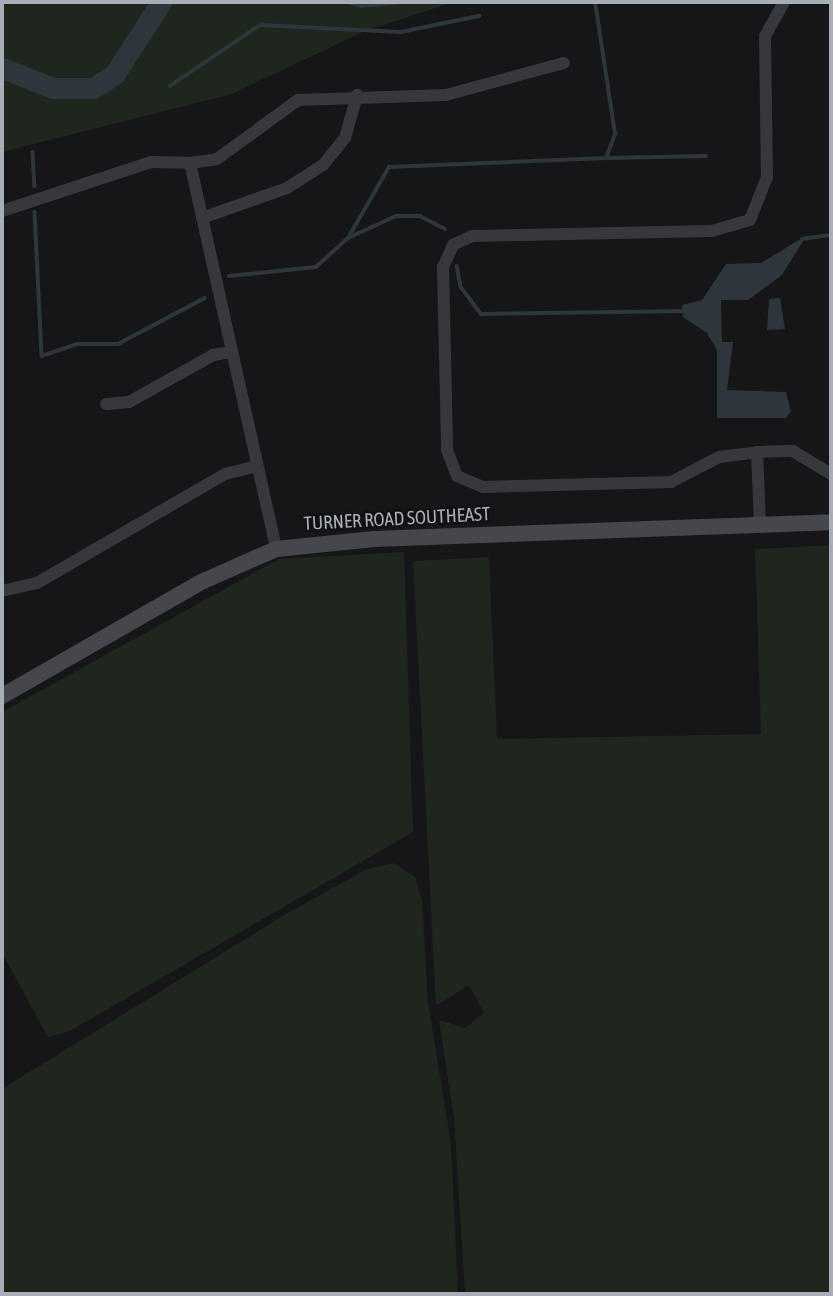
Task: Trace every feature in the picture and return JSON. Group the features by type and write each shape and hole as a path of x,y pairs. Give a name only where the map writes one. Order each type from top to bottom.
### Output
{"main road":[{"name":"TURNER ROAD SOUTHEAST","path":"2,696 199,583 276,549 374,539 831,523"}],"street":[{"path":"783,2 765,36 767,177 750,220 712,232 472,236 453,245 443,267 447,450 457,476 470,484 671,482 719,457 793,451 831,474"},
{"path":"2,211 151,162 190,163 217,159 298,100 357,95 457,93 564,63"},
{"path":"202,218 286,188 323,165 345,138 357,95"},
{"path":"190,163 276,549"},
{"path":"106,404 129,402 213,355 231,352"},
{"path":"757,452 760,525"},
{"path":"2,591 37,583 225,474 256,466"}],"shaded area":[{"path":"2,2 454,2 365,31 232,94 2,152"},
{"path":"341,2 424,2 361,8"},
{"path":"807,235 782,275 748,300 721,300 722,342 733,342 727,390 786,392 791,411 786,418 717,418 717,350 707,333 683,317 682,305 702,300 726,264 761,263"},
{"path":"780,298 785,329 767,330 769,299"},
{"path":"831,545 831,1294 465,1294 454,1118 439,1020 465,1028 484,1013 469,985 436,1006 413,561 489,557 497,739 761,734 755,549"},
{"path":"404,552 413,832 70,1031 48,1037 2,953 2,712 279,559"},
{"path":"393,863 415,877 422,900 428,1002 451,1144 458,1294 2,1294 2,1089 286,914 367,869"}],"waterway":[{"path":"2,68 53,88 93,88 114,75 161,2"},
{"path":"348,238 389,167 606,158 615,134 595,2"},
{"path":"170,86 260,25 401,32 479,16"},
{"path":"33,152 35,186"},
{"path":"607,158 706,156"},
{"path":"35,212 42,356 77,344 118,344 205,298"},
{"path":"229,276 316,267 348,238 396,216 420,216 445,229"},
{"path":"802,239 831,235"},
{"path":"457,266 461,287 481,314 687,311"}]}
